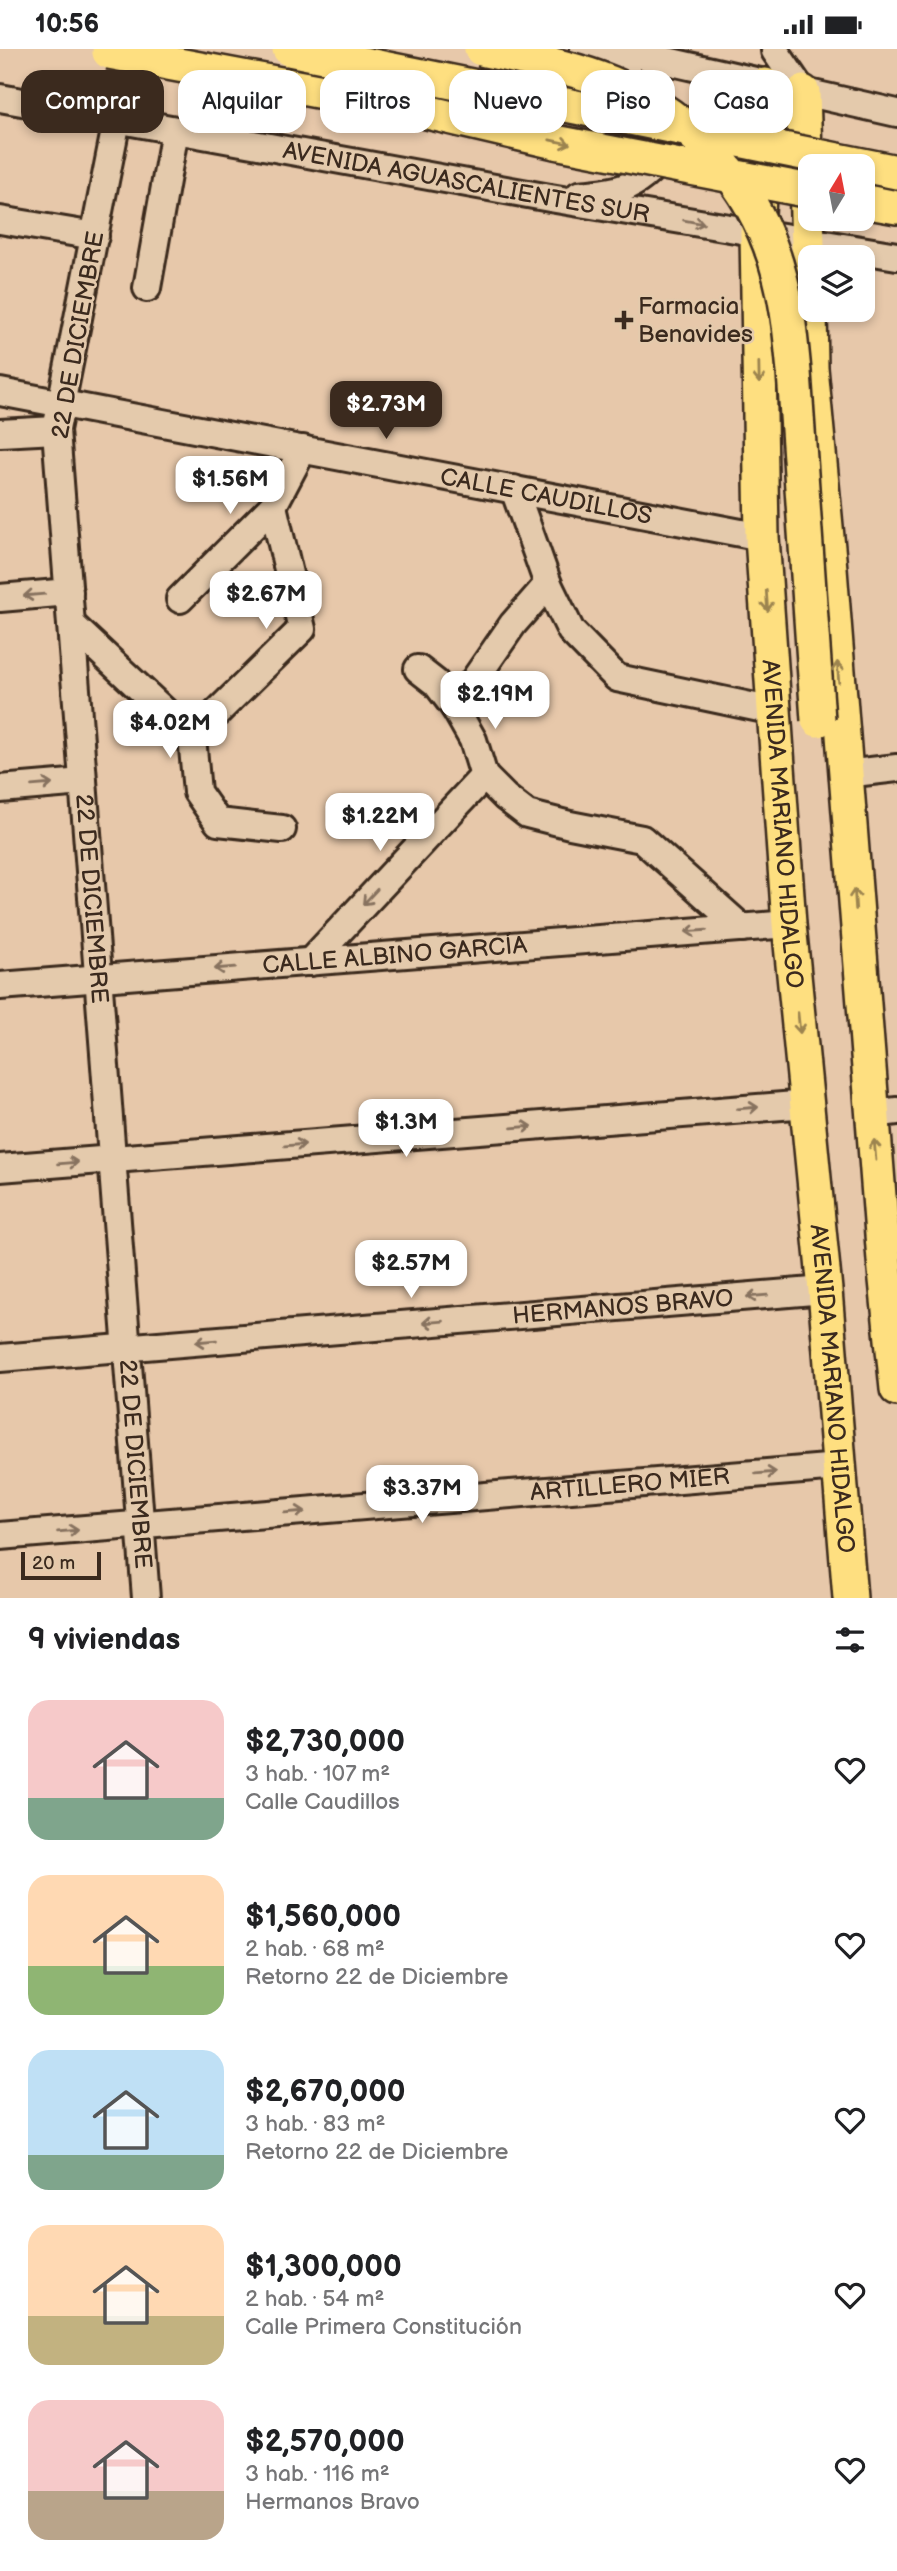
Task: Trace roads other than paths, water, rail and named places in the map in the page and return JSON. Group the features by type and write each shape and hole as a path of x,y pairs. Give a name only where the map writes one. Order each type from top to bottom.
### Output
{"main road":[{"path":"289,49 897,172"},
{"path":"481,49 550,64 608,82 655,105 677,120 726,166 757,215 769,241 780,277 794,372 818,720 838,947 853,995 865,1018"},
{"path":"100,50 414,109 555,142 798,188"},
{"path":"803,92 809,245"},
{"name":"AVENIDA MARIANO HIDALGO","path":"762,133 757,233 762,537 789,924 825,1290 850,1598"},
{"path":"875,202 897,205"},
{"path":"810,322 811,368 865,1018 885,1113 897,1389"}],"street":[{"path":"550,198 608,192 637,181 660,159 671,130 670,116 652,91 584,49"},
{"path":"614,49 702,70"},
{"name":"AVENIDA MARIANO HIDALGO","path":"769,70 775,50"},
{"name":"AVENIDA MARIANO HIDALGO","path":"775,50 803,92"},
{"path":"793,90 897,113"},
{"name":"AVENIDA AGUASCALIENTES SUR","path":"0,97 21,101"},
{"name":"AVENIDA AGUASCALIENTES SUR","path":"164,129 550,198 897,256"},
{"path":"146,288 175,131"},
{"name":"22 DE DICIEMBRE","path":"115,133 56,431 146,1598"},
{"path":"897,178 897,205"},
{"path":"0,220 95,236"},
{"name":"CALLE CAUDILLOS","path":"0,392 762,537"},
{"path":"0,433 56,431"},
{"path":"180,599 273,506 303,449"},
{"path":"514,489 548,584 571,631 618,678 774,711"},
{"path":"192,737 302,629 273,506"},
{"path":"455,708 513,624 548,584"},
{"path":"0,598 69,592"},
{"path":"71,625 192,737 197,792 218,822 282,829"},
{"path":"418,669 436,683 455,708 473,740 484,776 505,797 527,814 642,839 743,928"},
{"path":"845,774 897,768"},
{"path":"310,962 484,776"},
{"path":"0,789 83,782"},
{"name":"CALLE ALBINO GARCÍA","path":"0,986 789,924"},
{"path":"0,1168 808,1104"},
{"name":"HERMANOS BRAVO","path":"0,1358 825,1290"},
{"name":"ARTILLERO MIER","path":"0,1536 839,1467"}],"place":[{"name":"Farmacia Benavides","path":"624,320"}]}
